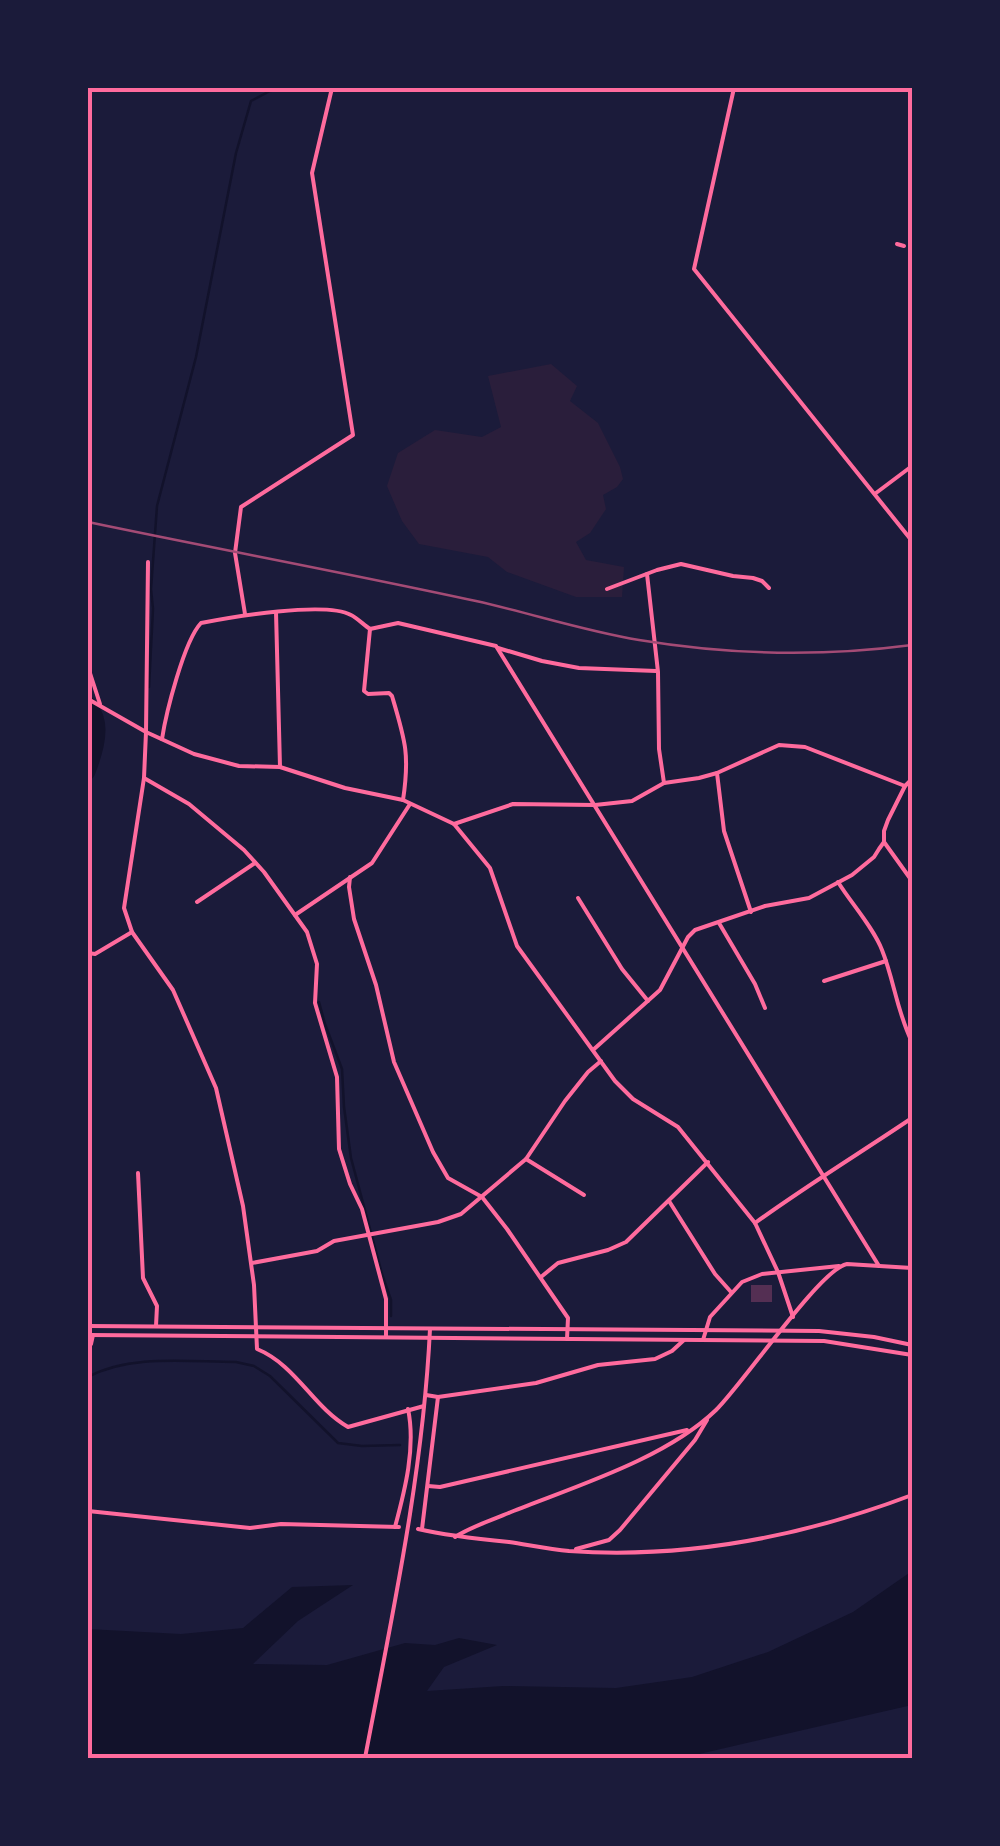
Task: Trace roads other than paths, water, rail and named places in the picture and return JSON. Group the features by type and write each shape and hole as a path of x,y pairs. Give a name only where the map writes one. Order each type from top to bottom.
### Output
{"street":[{"path":"246,615 235,553 241,507 353,436 312,174 332,88"},
{"path":"734,88 694,269 912,542"},
{"path":"897,244 904,246"},
{"path":"874,494 912,466"},
{"path":"148,562 144,778 124,908 132,932 173,990 216,1088 243,1206 257,1349 273,1355 337,1421 348,1427 425,1406"},
{"path":"608,589 681,564 754,578 769,588"},
{"path":"646,574 658,672 659,748 664,784"},
{"path":"276,611 280,767"},
{"path":"162,739 166,712 195,630 201,623 246,615 276,611 349,613 370,629 404,624 579,668 658,672"},
{"path":"370,629 364,690 368,694 392,696 406,744 403,800"},
{"path":"498,648 879,1266"},
{"path":"88,668 100,704"},
{"path":"88,698 194,754 239,766 280,767 345,788 403,800 454,824 490,868 518,946 615,1081 632,1099 678,1127 755,1223 793,1317"},
{"path":"454,824 513,804 632,802 664,784 717,773 778,745 805,747 905,786"},
{"path":"717,773 724,832 751,912"},
{"path":"144,778 190,804 256,862 307,932 317,964 315,1002 337,1076 340,1149 362,1209 386,1298 386,1337"},
{"path":"593,1050 648,1001 668,977 695,930 765,906 809,898 863,867 884,842 884,831 912,778"},
{"path":"295,915 372,863 410,804"},
{"path":"884,842 912,881"},
{"path":"197,902 256,862"},
{"path":"350,877 354,919 376,985 399,1077 440,1166 448,1178 482,1197 541,1277 568,1318 566,1339"},
{"path":"838,882 877,939 912,1042"},
{"path":"578,898 622,969 648,1001"},
{"path":"719,922 755,984 764,1008"},
{"path":"88,953 94,954 132,932"},
{"path":"824,981 886,961"},
{"path":"251,1263 316,1252 334,1241 461,1214 526,1159 565,1101 601,1062"},
{"path":"755,1223 912,1118"},
{"path":"526,1159 584,1195"},
{"path":"541,1277 558,1263 626,1242 708,1162"},
{"path":"138,1173 143,1278 157,1306 156,1326"},
{"path":"669,1201 715,1274 731,1292"},
{"path":"702,1340 710,1317 731,1292 752,1277 847,1264 912,1268"},
{"path":"455,1536 659,1450 692,1429 734,1390 838,1266"},
{"path":"88,1326 838,1332 912,1345"},
{"path":"365,1758 420,1454 430,1328"},
{"path":"88,1346 90,1335 774,1340 824,1341 912,1355"},
{"path":"426,1395 536,1383 598,1365 656,1359 684,1340"},
{"path":"438,1396 420,1530 572,1551 686,1548 805,1530 912,1496"},
{"path":"88,1511 250,1528 281,1524 397,1527 411,1443 408,1409"},
{"path":"572,1551 609,1540 620,1530 695,1440 709,1416"},
{"path":"428,1486 692,1429"}],"waterway":[{"path":"149,687 157,506 196,357 236,153 251,101 270,91 295,88"},
{"path":"88,703 99,732 88,773"},
{"path":"319,1002 342,1069 351,1158 391,1300 391,1316"},
{"path":"88,1377 141,1362 236,1362 254,1366 270,1376 338,1443 400,1445"}],"railway":[{"path":"88,522 476,601 639,640 776,653 912,645"}]}
